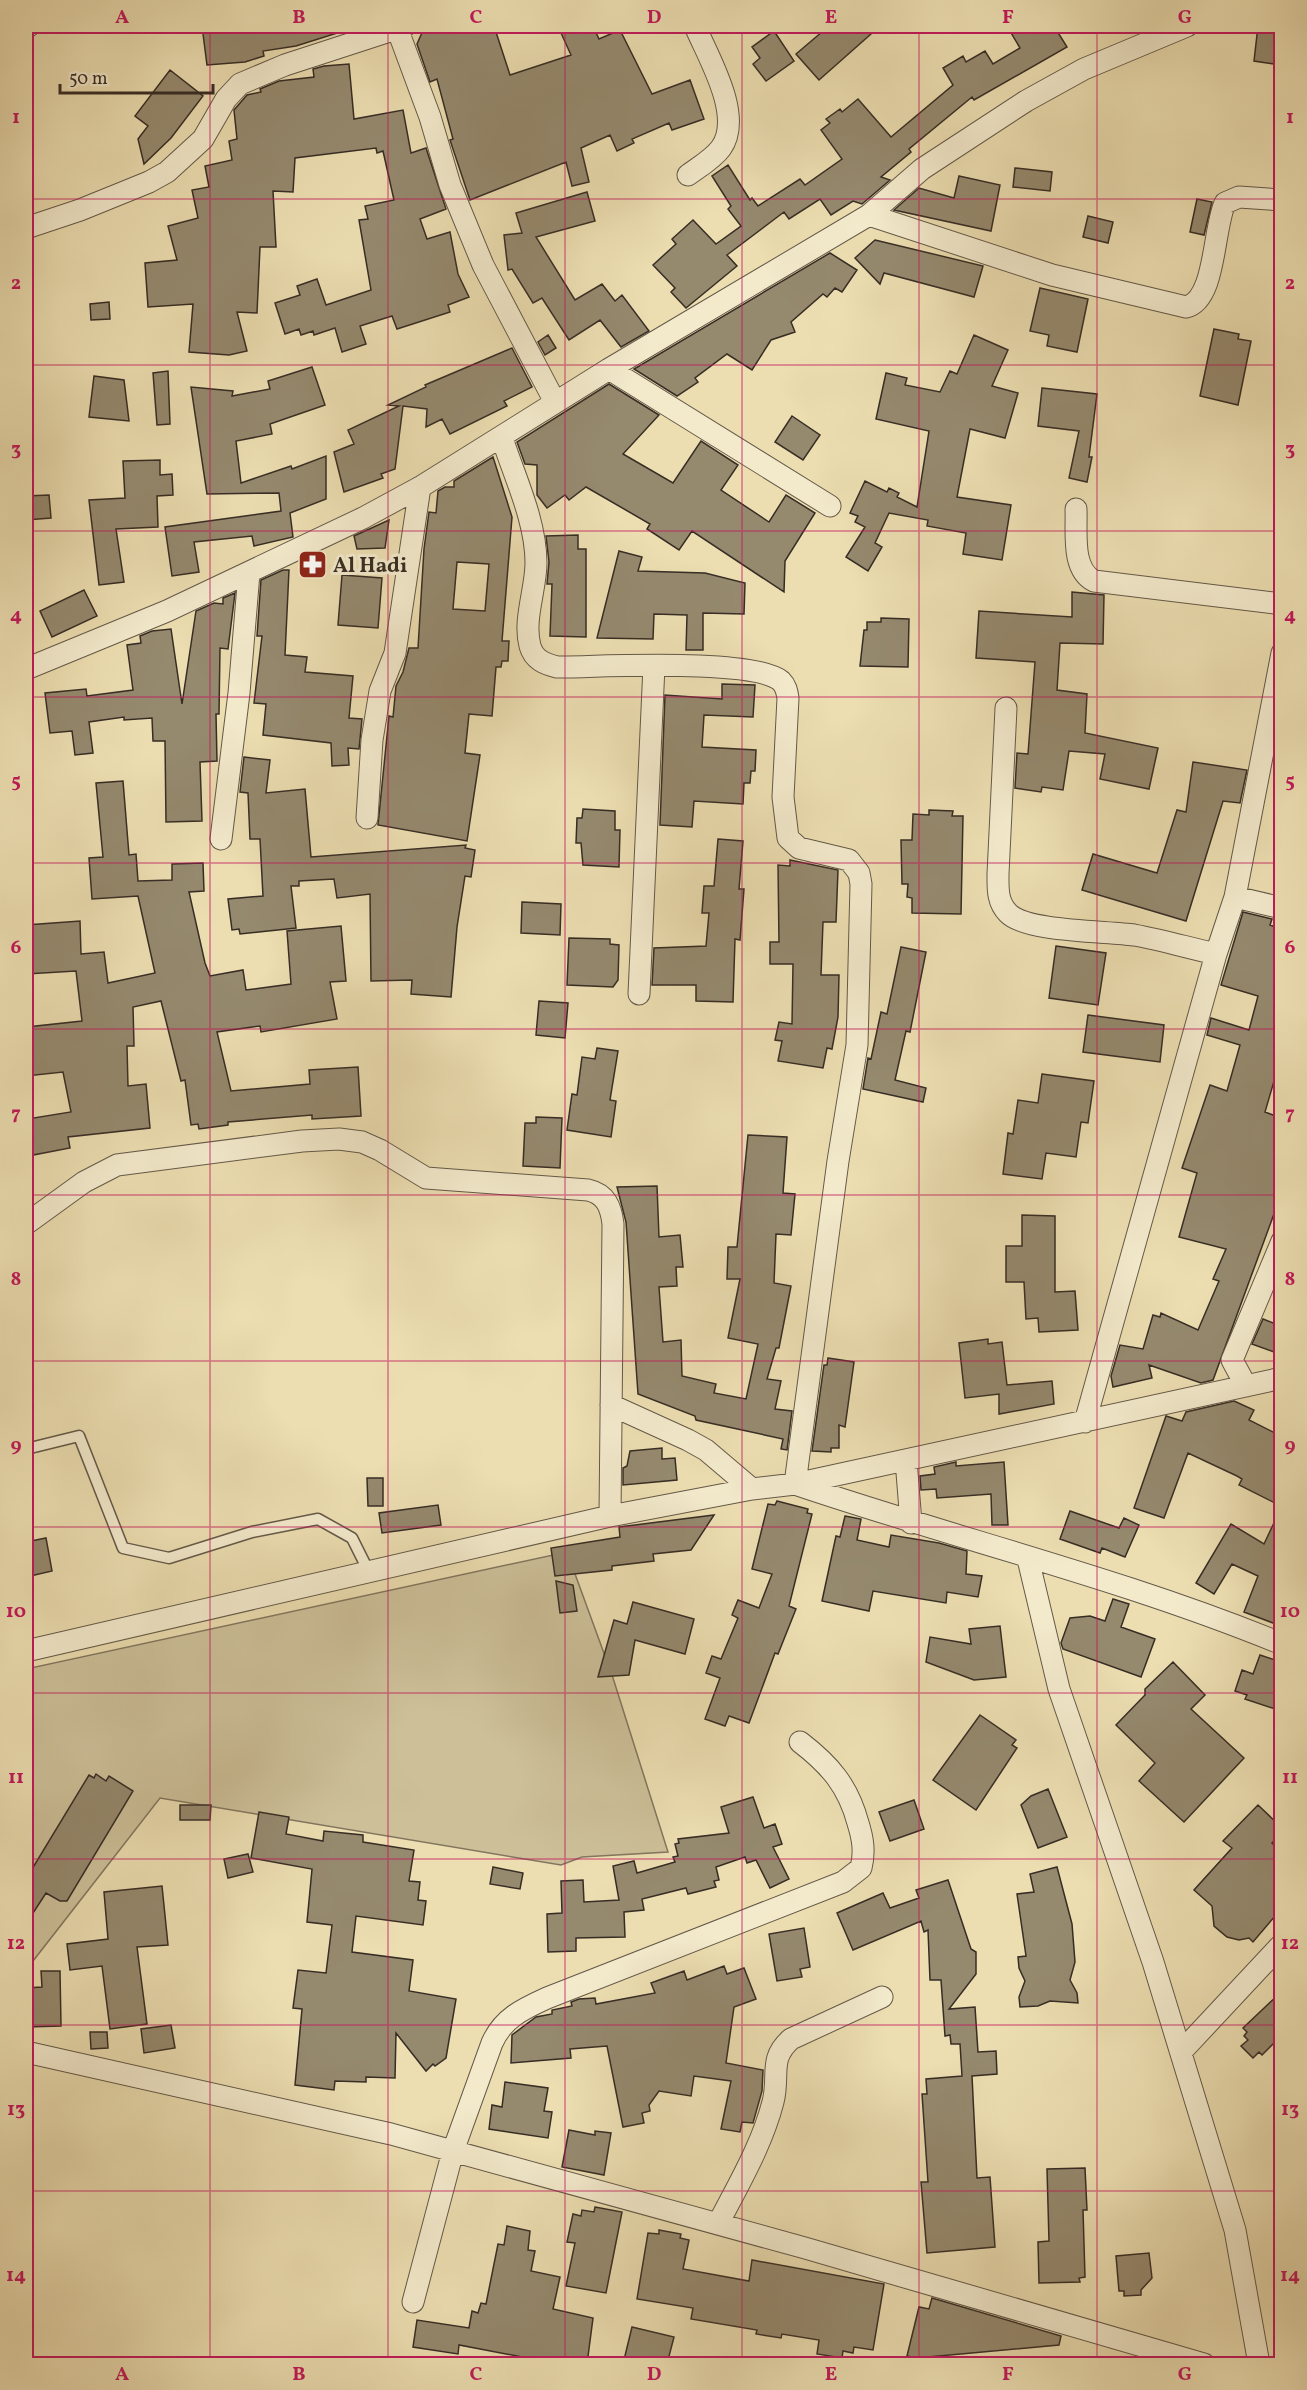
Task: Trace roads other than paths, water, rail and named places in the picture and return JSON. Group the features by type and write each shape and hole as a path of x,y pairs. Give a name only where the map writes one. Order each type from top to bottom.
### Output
{"street":[{"path":"688,175 720,150 728,128 724,94 695,26"},
{"path":"26,669 157,615 249,573 363,518 420,487 502,438 609,369 869,215 922,169 1026,101 1084,69 1187,26"},
{"path":"26,228 80,210 149,182 167,172 203,139 226,99 240,84 285,65 401,27 450,184 483,265 555,402"},
{"path":"869,215 1052,275 1186,307 1194,305 1205,292 1225,203 1239,197 1281,200"},
{"path":"609,369 830,506"},
{"path":"502,438 534,545 534,588 528,635 535,657 543,663 557,667 654,666 745,669 773,676 783,683 788,692 783,797 788,838 799,848 849,860 855,865 861,884 857,1045 837,1172 795,1484"},
{"path":"367,818 372,740 380,691 395,653 420,487"},
{"path":"1076,509 1079,565 1084,576 1094,581 1281,604"},
{"path":"221,839 239,693 249,573"},
{"path":"1085,1422 1216,954 1235,897 1281,653"},
{"path":"639,994 654,666"},
{"path":"1006,708 998,873 999,898 1008,913 1018,920 1037,925 1135,935 1216,954"},
{"path":"1235,897 1281,909"},
{"path":"26,1224 84,1182 117,1165 302,1141 339,1139 362,1142 380,1150 426,1178 594,1192 605,1199 613,1224 610,1516"},
{"path":"1246,1386 1232,1360 1281,1241"},
{"path":"26,1651 368,1570 610,1516 752,1489 795,1484 1281,1378"},
{"path":"611,1405 706,1450 752,1489"},
{"path":"906,1460 911,1524"},
{"path":"795,1484 911,1524 1028,1559 1095,1576 1230,1623 1281,1644"},
{"path":"1028,1559 1059,1689 1153,1962 1235,2230 1259,2364"},
{"path":"413,2302 453,2151 492,2043 498,2029 510,2017 547,1998 843,1881 861,1868 864,1844 851,1799 840,1778 824,1760 800,1742"},
{"path":"1180,2052 1281,1944"},
{"path":"718,2224 767,2121 776,2086 777,2057 782,2047 791,2039 882,1997"},
{"path":"26,2052 231,2097 453,2151 718,2224 1204,2364"}],"lane":[{"path":"26,1449 79,1436 123,1548 169,1558 252,1532 318,1519 352,1538 368,1570"}],"place":[{"name":"Al Hadi","path":"312,565"}]}
